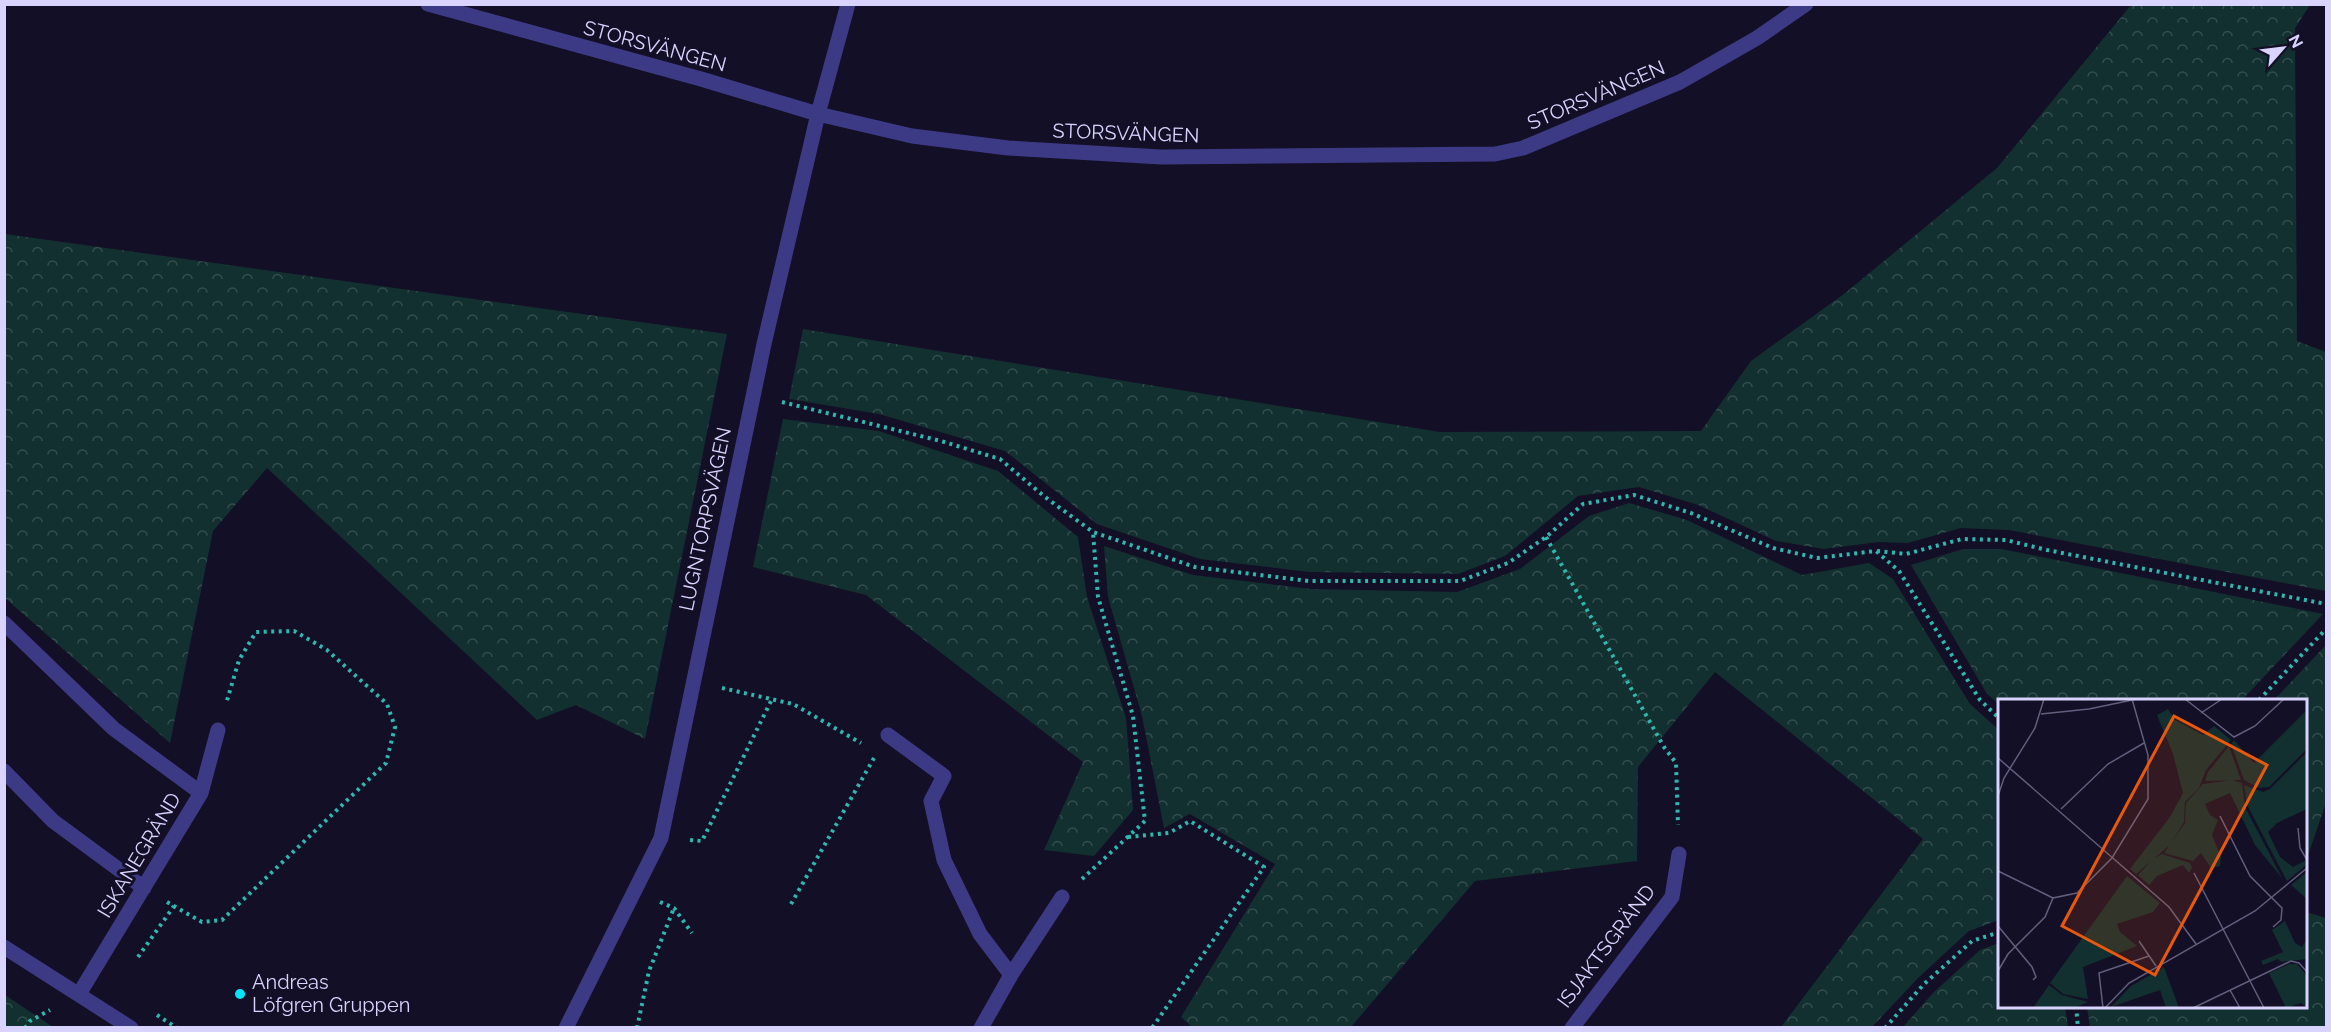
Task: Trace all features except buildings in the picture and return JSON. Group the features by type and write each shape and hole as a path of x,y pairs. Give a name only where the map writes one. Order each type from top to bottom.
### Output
{"street":[{"name":"STORSVÄNGEN","path":"428,4 701,79 818,114 912,136 996,147 1150,157 1495,154 1523,148 1680,82 1757,38 1806,4"},
{"name":"LUGNTORPSVÄGEN","path":"566,1028 661,838 753,395 818,114 848,4"},
{"path":"4,623 114,729 201,793"},
{"name":"ISKANEGRÄND","path":"79,994 201,793 218,730"},
{"path":"888,735 944,776 931,801 944,860 980,934 1011,975"},
{"path":"4,771 53,821 144,888"},
{"name":"ISJAKTSGRÄND","path":"1572,1028 1672,897 1679,854"},
{"path":"981,1028 1011,975 1062,897"},
{"path":"4,947 131,1028"}],"path":[{"path":"753,395 875,424 1000,459 1045,497 1093,532 1195,567 1309,581 1460,581 1508,563 1546,537 1583,504 1634,495 1691,513 1773,548 1817,558 1876,551 1906,554 1962,538 2006,540 2326,604"},
{"path":"1062,897 1145,821 1133,716 1098,597 1093,532"},
{"path":"1546,537 1676,763 1679,854"},
{"path":"1876,551 1899,571 1980,700 1998,716"},
{"path":"2260,699 2326,629"},
{"path":"144,888 202,922 222,920 386,763 395,727 387,704 327,650 294,631 256,632 239,660 218,730"},
{"path":"692,681 793,704 855,740"},
{"path":"661,838 702,841 772,699"},
{"path":"791,904 888,735"},
{"path":"1127,837 1169,833 1190,821 1264,867 1152,1028"},
{"path":"634,891 674,908 692,933"},
{"path":"136,960 174,906"},
{"path":"637,1028 648,971 674,908"},
{"path":"1885,1028 1924,984 1972,941 1998,933"},
{"path":"2076,1008 2078,1028"},
{"path":"148,1010 177,1028"}],"green space":[{"path":"2131,5 2310,5 2295,28 2297,341 2326,352 2326,591 2009,530 1961,528 1908,543 1878,542 1824,549 1776,541 1698,505 1639,487 1578,496 1505,556 1458,574 1309,572 1200,559 1097,524 1005,451 879,414 789,399 803,329 1440,432 1701,431 1751,361 1844,294 1997,168"},
{"path":"5,234 727,334 645,739 576,705 537,720 267,468 213,531 170,743 5,598"},
{"path":"783,419 879,431 998,471 1078,537 1087,597 1126,718 1133,810 1094,856 1044,850 1083,762 866,595 753,567"},
{"path":"1629,503 1687,520 1802,575 1869,563 1893,579 1970,704 1998,729 1998,920 1969,931 1918,978 1872,1027 1781,1027 1923,839 1715,672 1638,767 1637,861 1475,881 1351,1027 1192,1027 1181,1017 1275,864 1190,814 1164,828 1142,716 1108,597 1104,546 1193,575 1311,589 1457,592 1520,569 1589,516"},
{"path":"1963,549 2002,549 2323,614 2243,699 1998,699 1998,703 1987,694 1911,565"},
{"path":"2326,645 2326,803 2307,858 2307,699 2275,699"},
{"path":"2307,912 2326,918 2326,1027 2090,1027 2087,1008 2307,1008"},
{"path":"1998,943 1998,1008 2065,1008 2068,1027 1903,1027 1933,993 1980,950"},
{"path":"5,995 53,1027 5,1027"}],"place":[{"name":"Andreas Löfgren Gruppen","path":"240,994"}]}
